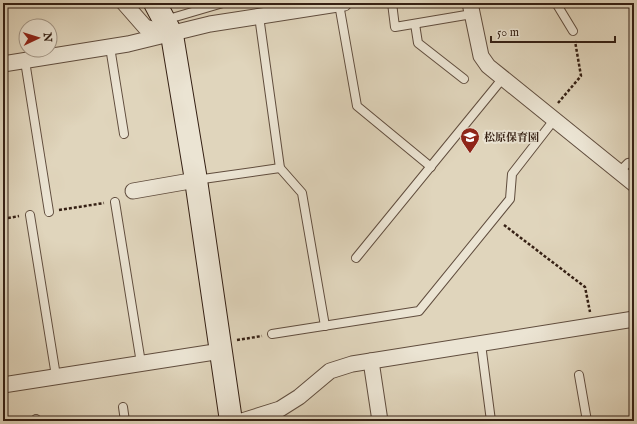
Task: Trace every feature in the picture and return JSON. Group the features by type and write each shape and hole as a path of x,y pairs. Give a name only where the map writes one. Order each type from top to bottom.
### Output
{"street":[{"path":"124,3 145,28 164,19 210,24 341,3"},
{"path":"471,8 481,56 488,66 634,184"},
{"path":"3,64 110,47 164,19"},
{"path":"164,19 196,180 231,421"},
{"path":"133,191 196,180"},
{"path":"242,421 280,409 299,397 330,371 352,364 634,319"},
{"path":"3,385 141,363 220,347"},
{"path":"371,361 380,421"}],"lane":[{"path":"164,19 223,3"},
{"path":"341,3 357,106 431,167"},
{"path":"392,3 395,27 415,24 471,8"},
{"path":"556,3 572,31"},
{"path":"259,16 280,168 302,193 325,326"},
{"path":"415,24 418,43 464,79"},
{"path":"110,47 124,134"},
{"path":"25,61 49,212"},
{"path":"356,258 502,78"},
{"path":"272,334 419,311 510,199 512,174 551,117"},
{"path":"619,172 628,163 634,162"},
{"path":"196,180 280,168"},
{"path":"115,202 141,363"},
{"path":"30,215 56,376"},
{"path":"481,344 491,421"},
{"path":"579,375 587,421"},
{"path":"123,407 125,421"}],"path":[{"path":"551,117 581,76 572,31"},
{"path":"49,212 115,202"},
{"path":"3,219 30,215"},
{"path":"495,218 585,287 593,326"},
{"path":"220,347 272,334"}],"place":[{"name":"松原保育園","path":"470,154"}]}
